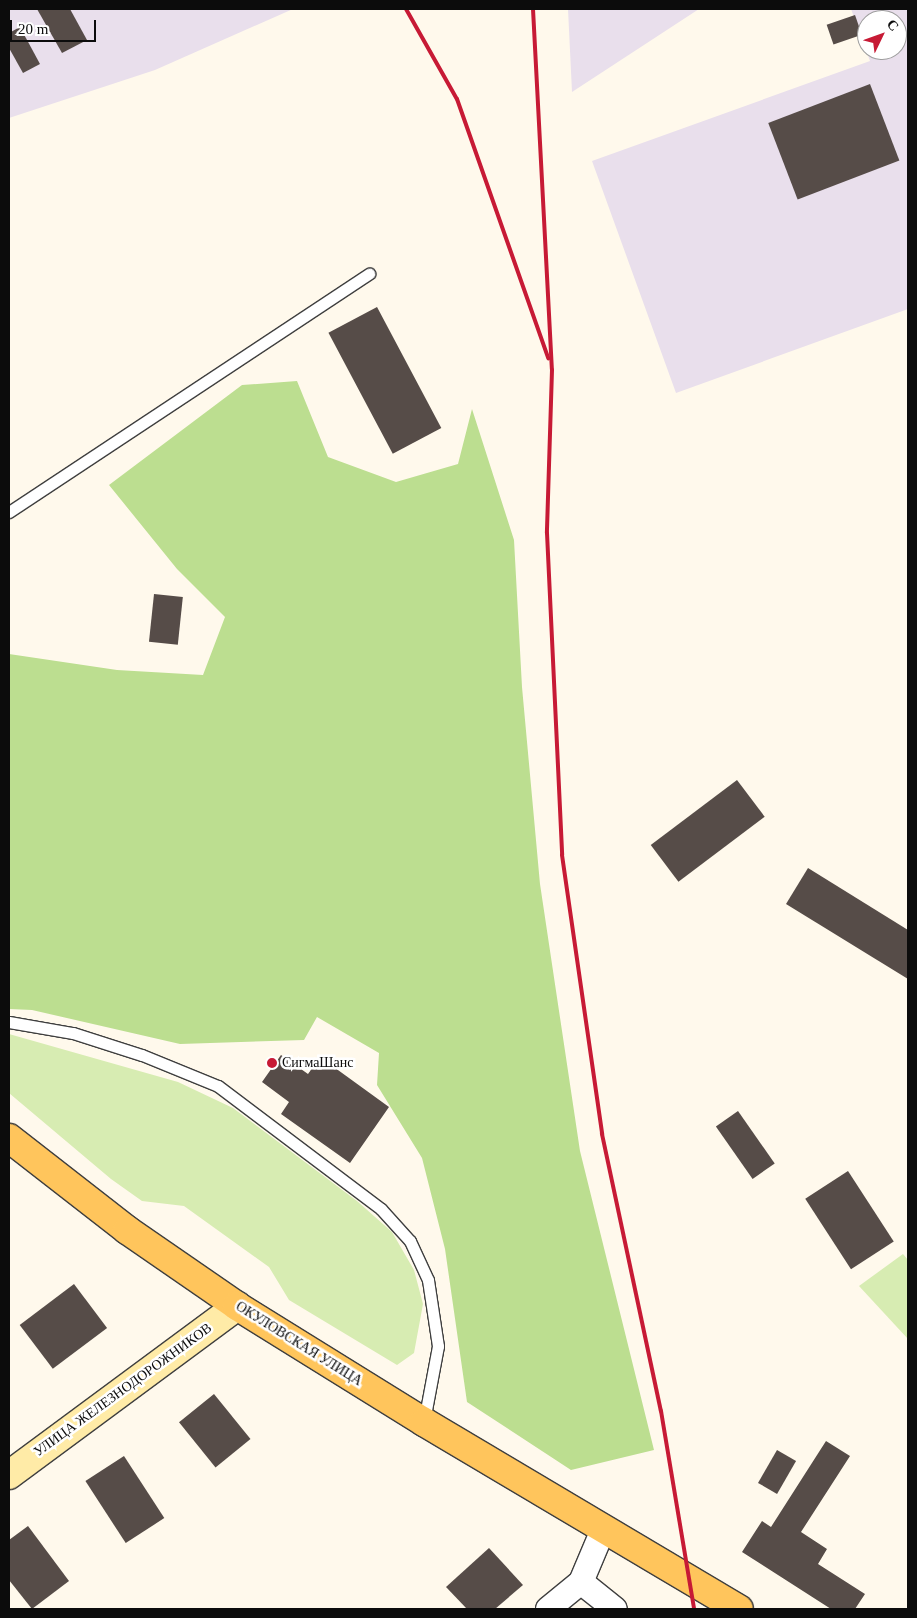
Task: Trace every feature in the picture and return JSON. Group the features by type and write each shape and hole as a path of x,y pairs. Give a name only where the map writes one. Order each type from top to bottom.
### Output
{"main road":[{"name":"ОКУЛОВСКАЯ УЛИЦА","path":"9,1138 127,1230 237,1306 424,1422 739,1609"}],"street":[{"name":"УЛИЦА ЖЕЛЕЗНОДОРОЖНИКОВ","path":"9,1474 237,1306"},
{"path":"548,1609 581,1582 603,1530"},
{"path":"581,1582 615,1609"}],"lane":[{"path":"9,512 369,274"},
{"path":"9,1022 73,1033 142,1055 218,1086 381,1209 410,1241 428,1280 438,1346 424,1422"}],"shaded area":[{"path":"9,9 293,9 155,70 9,118"},
{"path":"568,9 699,9 572,92"},
{"path":"851,9 908,9 908,309 676,393 592,161 870,60 907,60 907,10 857,10 857,25"}],"green space":[{"path":"297,381 328,457 396,482 458,464 472,409 514,540 522,687 540,884 580,1151 654,1450 571,1470 467,1402 445,1249 422,1158 377,1085 379,1053 317,1017 304,1040 180,1044 32,1010 9,1009 9,654 117,670 203,675 225,617 177,569 109,485 242,385"},
{"path":"9,1034 178,1082 233,1108 357,1201 392,1232 414,1270 423,1304 414,1353 397,1365 289,1300 269,1267 184,1206 142,1201 111,1179 9,1093"},
{"path":"903,1254 908,1260 908,1339 859,1286"}],"building":[{"path":"37,9 70,9 87,40 62,53"},
{"path":"855,15 857,37 833,45 827,25"},
{"path":"20,27 40,64 23,73 9,48 9,33"},
{"path":"870,84 899,161 798,200 768,123"},
{"path":"377,307 441,428 393,454 328,333"},
{"path":"154,594 183,597 178,645 149,642"},
{"path":"737,780 765,817 678,882 651,845"},
{"path":"808,868 908,930 908,979 786,904"},
{"path":"281,1055 308,1074 320,1057 389,1107 350,1163 281,1114 289,1102 262,1082"},
{"path":"738,1111 775,1163 753,1179 716,1126"},
{"path":"848,1171 894,1241 851,1269 805,1199"},
{"path":"74,1284 107,1328 53,1369 20,1325"},
{"path":"214,1394 251,1439 216,1467 179,1422"},
{"path":"826,1441 850,1456 801,1532 827,1549 818,1564 865,1594 855,1609 831,1609 742,1552 762,1521 771,1527"},
{"path":"777,1450 796,1461 777,1494 758,1483"},
{"path":"124,1456 164,1518 126,1543 85,1481"},
{"path":"28,1526 69,1581 32,1609 9,1580 9,1540"},
{"path":"489,1548 523,1585 495,1609 467,1609 446,1587"}],"railway":[{"path":"406,9 457,99 548,358"},
{"path":"533,9 552,370 547,533 562,855 602,1134 661,1411 694,1609"}],"place":[{"name":"СигмаШанс","path":"272,1063"}]}
